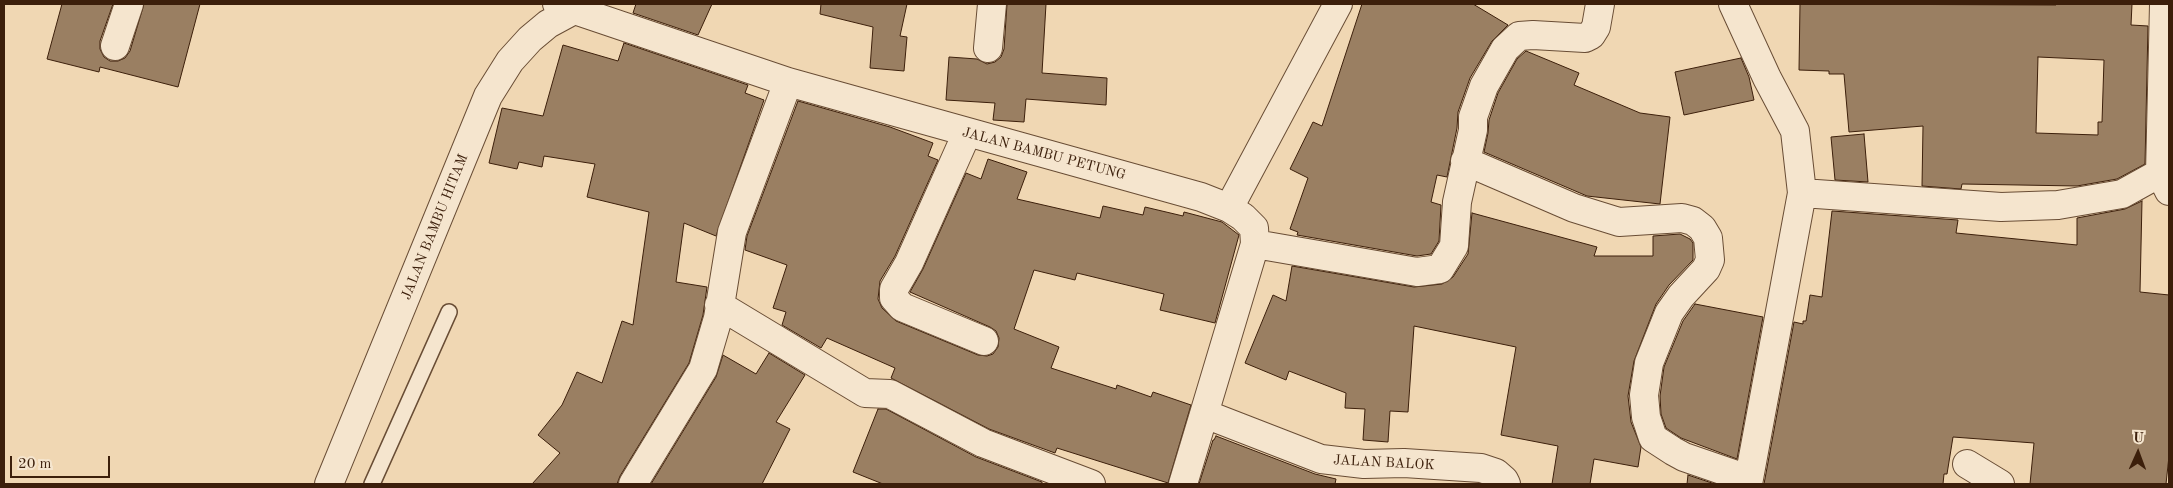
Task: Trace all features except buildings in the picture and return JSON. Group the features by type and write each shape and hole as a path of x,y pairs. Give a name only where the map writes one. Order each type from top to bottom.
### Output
{"street":[{"path":"115,46 129,4"},
{"path":"988,48 992,4"},
{"path":"1229,208 1338,4"},
{"path":"1183,484 1255,244 1417,272 1440,269 1454,246 1457,202 1478,102 1484,86 1511,42 1519,36 1585,38 1591,35 1596,27 1600,4"},
{"path":"1465,161 1574,208 1619,222 1682,218 1693,221 1702,228 1708,238 1710,260 1706,269 1681,296 1669,313 1649,363 1644,395 1646,417 1653,438 1673,451 1748,482 1802,193 1795,131 1767,78 1732,4"},
{"path":"1802,193 2000,207 2058,205 2122,194 2165,182 2164,4"},
{"name":"JALAN BAMBU PETUNG","path":"572,6 788,82 1201,197 1229,208 1243,217 1254,228 1255,244"},
{"name":"JALAN BAMBU HITAM","path":"328,484 488,96 510,61 530,39 572,6"},
{"path":"633,484 703,369 715,329 732,232 788,82"},
{"path":"967,133 909,264 894,289 894,298 902,307 984,342"},
{"path":"719,305 865,393 890,394 983,443 1091,484"},
{"name":"JALAN BALOK","path":"1205,414 1322,460 1364,464 1481,468 1496,473 1506,484"},
{"path":"1967,464 2000,484"}],"lane":[{"path":"372,484 449,312"}]}
